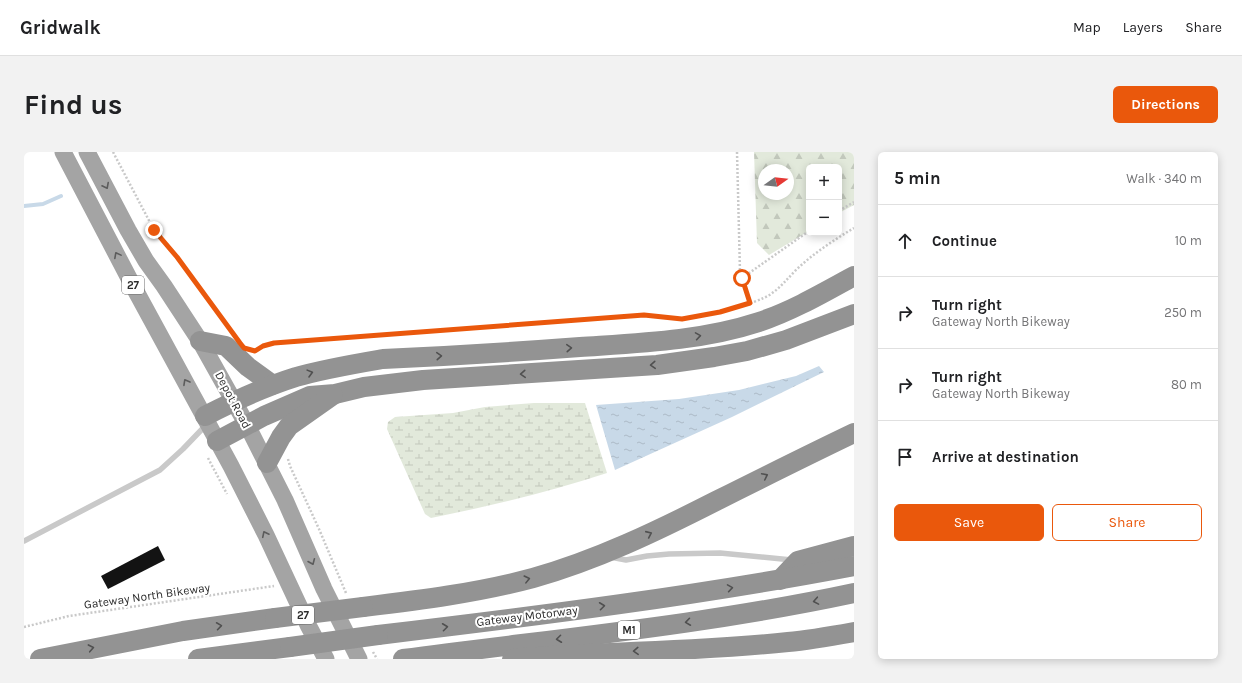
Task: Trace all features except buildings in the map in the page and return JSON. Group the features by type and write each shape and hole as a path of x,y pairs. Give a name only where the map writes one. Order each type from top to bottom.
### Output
{"highway":[{"path":"210,427 233,402 273,385 315,372 383,359 609,345 711,334 759,322 825,292 854,276"},
{"path":"210,427 247,425 272,412 310,396 335,394 364,387 423,380 657,365 714,358 786,340 854,314"},
{"path":"200,341 226,346 248,367 273,385"},
{"path":"266,463 289,426 335,394"},
{"path":"40,659 183,631 275,618 355,602 468,592 498,587 603,554 655,531 854,433"},
{"path":"780,580 798,561 854,546"},
{"name":"Gateway Motorway","path":"198,659 290,647 374,640 689,595 854,566"},
{"name":"M1","path":"403,659 722,617 854,593"},
{"path":"512,659 588,653 780,643 854,632"}],"main road":[{"name":"27","path":"63,152 132,284 210,427 266,535 308,625 326,659"},
{"name":"Depot Road","path":"87,152 146,261 200,341 247,425 285,500 324,588 359,659"}],"lane":[{"path":"24,541 160,470 210,427"},
{"path":"603,554 621,560 669,554 720,553 798,561"}],"path":[{"path":"114,152 154,230 177,257 231,331"},
{"path":"737,152 740,272 750,303"},
{"path":"842,209 854,202"},
{"path":"250,351 255,351 263,346 274,343 575,319 644,315 682,319 720,312 769,296 814,255 840,236 854,228"},
{"path":"742,278 806,233"},
{"path":"288,453 290,466 355,602"},
{"name":"Gateway North Bikeway","path":"24,627 69,616 274,586"},
{"path":"374,640 377,659"}],"green space":[{"path":"754,152 854,152 854,205 842,211 842,164 806,164 806,233 769,255 757,243"},
{"path":"534,403 585,403 607,473 476,509 431,518 425,514 387,429 388,422 395,417 453,413 485,407"}],"water":[{"path":"819,366 824,372 732,417 615,470 596,405 679,399 739,390 796,376"}],"waterway":[{"path":"24,206 43,204 61,196"}],"route":[{"path":"154,230 177,257 240,343 244,348 250,351 255,351 263,346 274,343 575,319 644,315 682,319 720,312 750,303 742,278"}]}
